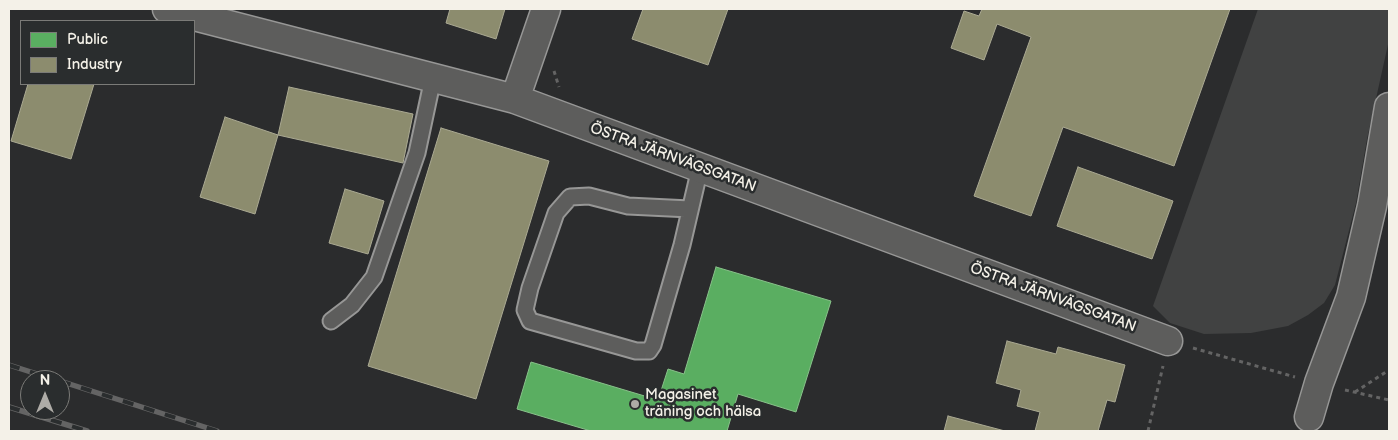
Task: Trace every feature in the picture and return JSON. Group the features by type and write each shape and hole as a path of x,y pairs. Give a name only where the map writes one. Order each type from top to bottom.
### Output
{"street":[{"name":"ÖSTRA JÄRNVÄGSGATAN","path":"167,9 514,99 1168,341"},
{"path":"514,99 546,9"},
{"path":"1309,417 1319,383 1351,297 1372,206 1389,107"}],"lane":[{"path":"330,321 352,305 374,277 417,154 433,78"},
{"path":"690,209 628,206 589,196 570,197 556,213 530,288 525,310 530,321 636,352 649,352 653,345 690,209 700,168"}],"path":[{"path":"1148,431 1168,341 1319,383 1389,400"},
{"path":"1355,392 1389,370"}],"shaded area":[{"path":"1258,9 1389,9 1389,40 1367,139 1356,203 1335,285 1324,303 1288,326 1251,333 1204,334 1170,323 1153,306"}],"building: Public":[{"path":"716,267 831,301 796,412 738,394 727,431 591,431 517,409 531,362 658,400 668,369 684,374"}],"building: Industry":[{"path":"450,9 505,9 496,39 446,23"},
{"path":"643,9 728,9 708,65 632,39"},
{"path":"982,9 1230,9 1174,166 1063,127 1031,216 974,196 1031,37 997,24 984,60 951,48 964,11 979,16"},
{"path":"28,85 94,85 71,159 11,141"},
{"path":"289,87 413,114 403,163 278,135"},
{"path":"225,117 278,135 255,214 200,197"},
{"path":"441,128 549,161 476,399 368,366"},
{"path":"1078,167 1173,201 1152,259 1057,226"},
{"path":"345,189 384,201 368,254 329,243"},
{"path":"1007,341 1056,354 1058,347 1125,365 1115,402 1107,400 1098,431 1035,431 1040,412 1017,406 1021,390 996,383"},
{"path":"948,416 1005,431 944,431"}],"railway":[{"path":"9,365 25,370"},
{"path":"70,384 217,431"},
{"path":"9,407 87,431"}],"place":[{"name":"Magasinet träning och hälsa","path":"635,404"}]}
